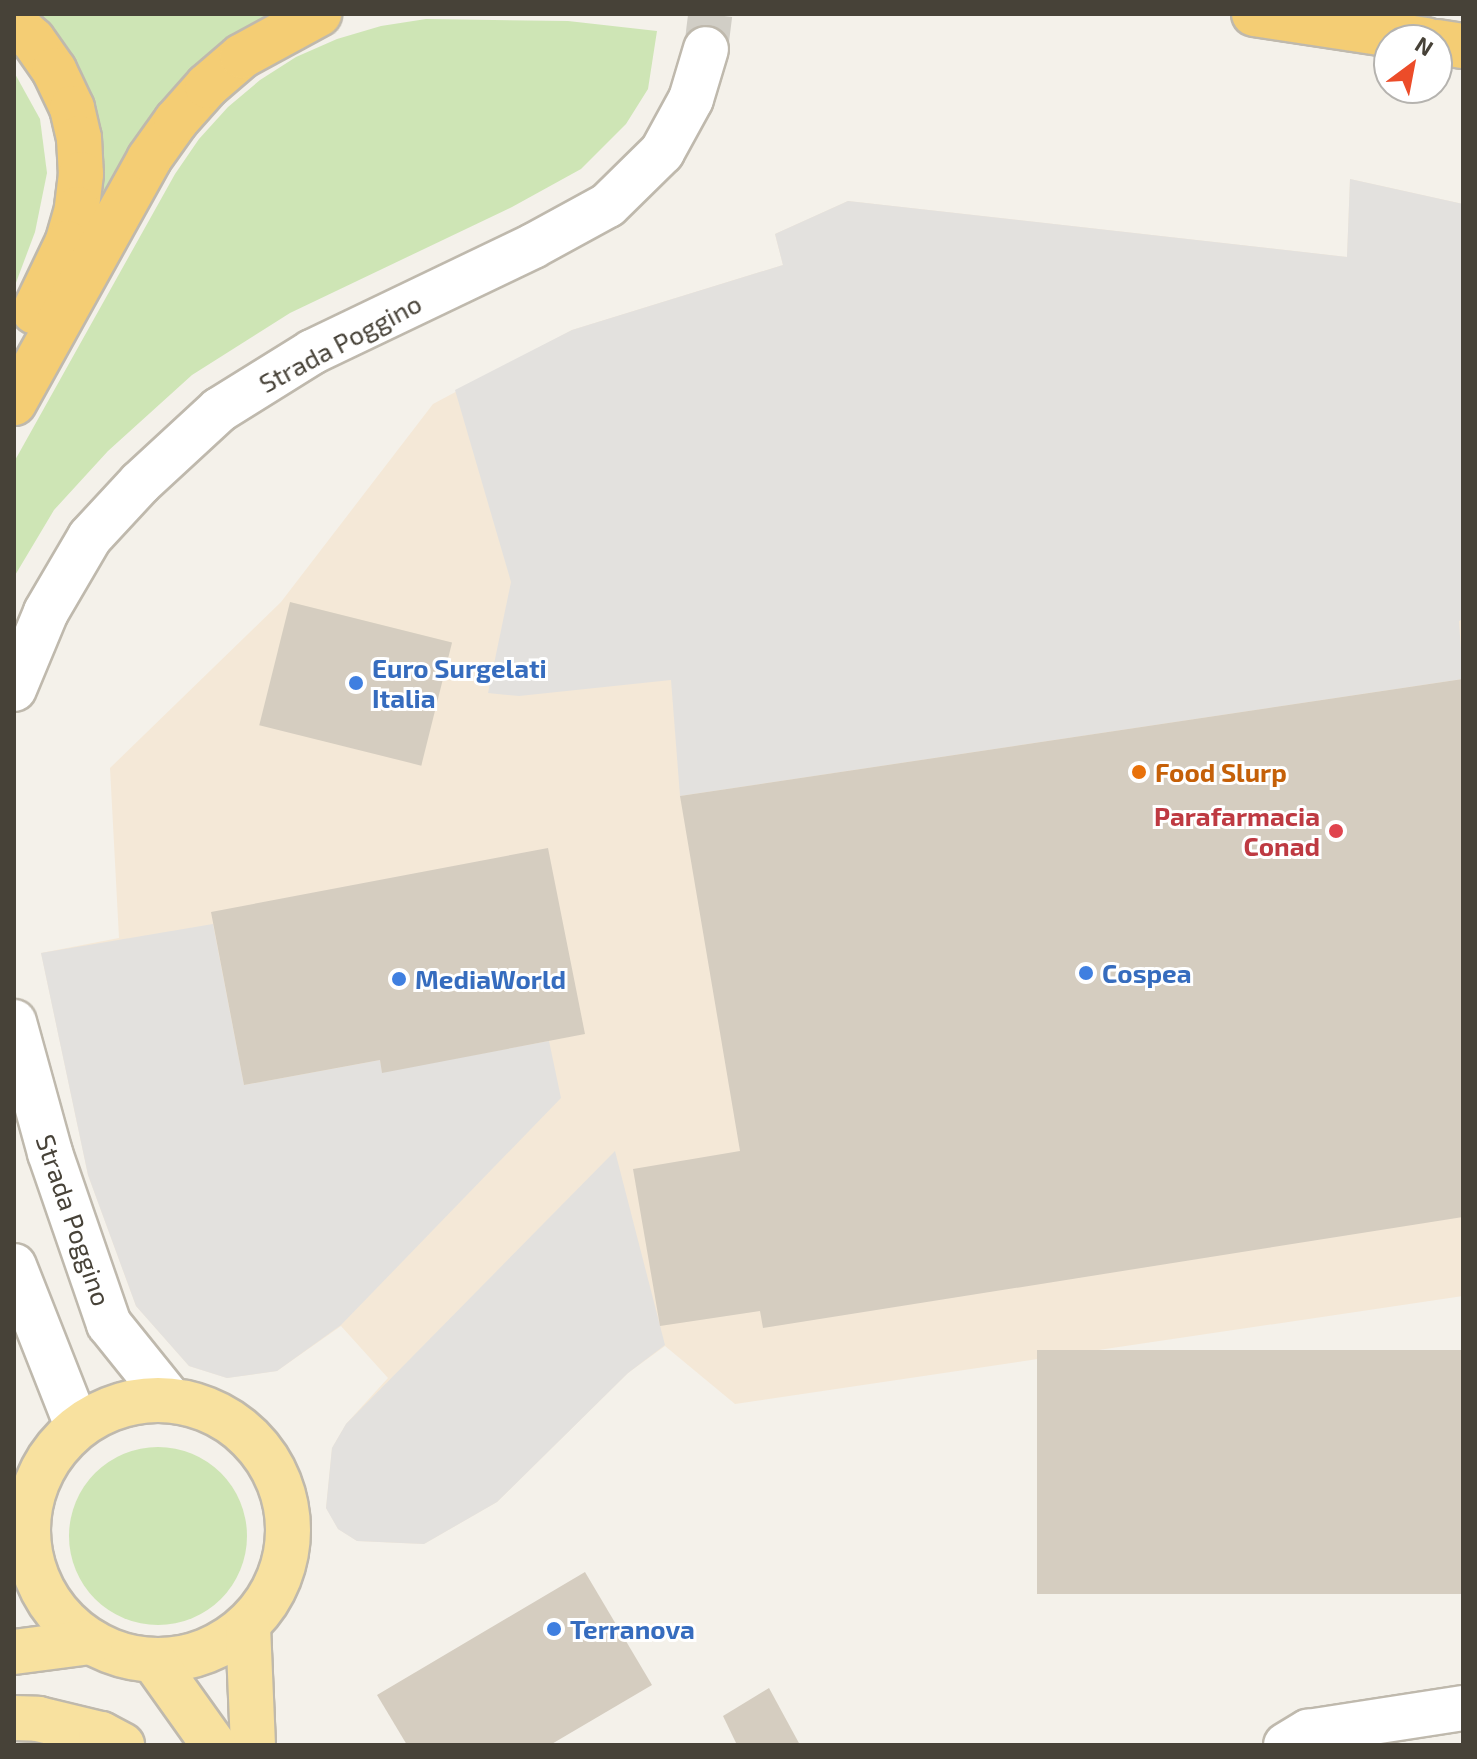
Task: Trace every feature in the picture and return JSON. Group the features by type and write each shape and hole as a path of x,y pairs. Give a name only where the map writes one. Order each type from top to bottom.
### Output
{"highway":[{"path":"14,403 149,159 176,121 207,86 242,56 319,14"},
{"path":"1254,14 1373,32"},
{"path":"14,23 33,40 54,70 72,108 81,174 77,209 67,243 30,319 14,342"}],"main road":[{"path":"170,1400 213,1411 248,1435 274,1470 288,1510 287,1552 274,1592 248,1626 204,1653 154,1661 120,1654 90,1642 56,1612 22,1561 29,1504 46,1461 77,1426 121,1405 170,1400"},
{"path":"248,1626 253,1745"},
{"path":"14,1652 90,1642"},
{"path":"154,1661 214,1745"},
{"path":"14,1718 38,1719 88,1731 122,1745"}],"street":[{"name":"Strada Poggino","path":"14,689 46,612 90,537 140,483 219,410 312,352 533,246 608,205 662,152 691,99 706,49"},
{"name":"Strada Poggino","path":"14,1022 50,1153 109,1324 170,1400"},
{"path":"15,1270 77,1426"},
{"path":"1286,1745 1308,1732 1463,1708"}],"shaded area":[{"path":"1350,179 1463,204 1463,1296 735,1404 665,1346 628,1373 497,1502 424,1544 357,1541 338,1529 326,1508 332,1448 346,1424 388,1378 341,1326 277,1371 227,1378 189,1366 136,1306 88,1175 41,953 119,938 110,768 281,602 433,404 572,330 783,265 775,234 848,201 1347,257"},
{"path":"1350,179 1463,204 1463,619 1459,621 1463,679 680,796 671,680 519,696 488,693 511,582 455,390 572,330 783,265 775,234 848,201 1347,257"},
{"path":"213,924 244,1085 380,1060 382,1072 549,1041 561,1098 341,1325 277,1371 227,1378 189,1366 136,1306 88,1175 41,953"},
{"path":"615,1151 665,1345 628,1373 497,1502 424,1544 357,1541 338,1529 326,1508 332,1448 346,1424"}],"green space":[{"path":"37,14 273,14 231,41 99,213 104,174 94,101 73,59"},
{"path":"426,19 568,21 657,31 648,89 626,124 581,169 512,207 290,313 192,375 108,451 54,510 14,577 14,462 175,174 199,139 228,107 260,80 296,57 337,39 381,26"},
{"path":"14,72 40,119 47,173 35,232 14,288"},
{"path":"158,1447 192,1453 221,1473 241,1502 247,1536 241,1570 221,1599 192,1619 158,1625 124,1619 95,1599 75,1570 69,1536 75,1502 95,1473 124,1453"}],"building":[{"name":"Euro Surgelati Italia","path":"290,602 452,642 421,766 259,725"},
{"name":"Cospea","path":"1463,679 1463,1217 763,1328 760,1311 660,1326 633,1169 740,1151 680,796"},
{"name":"MediaWorld","path":"548,848 585,1034 382,1073 380,1060 244,1085 211,912"},
{"path":"1037,1350 1463,1350 1463,1594 1037,1594"},
{"name":"Terranova","path":"585,1572 652,1685 550,1745 407,1745 377,1695"},
{"path":"769,1688 800,1745 737,1745 723,1716"}],"tunnel":[{"path":"706,49 710,14"}],"place":[{"name":"Euro Surgelati Italia","path":"356,683"},
{"name":"Food Slurp","path":"1139,772"},
{"name":"Parafarmacia Conad","path":"1336,831"},
{"name":"Cospea","path":"1086,973"},
{"name":"MediaWorld","path":"399,979"},
{"name":"Terranova","path":"554,1629"}]}
